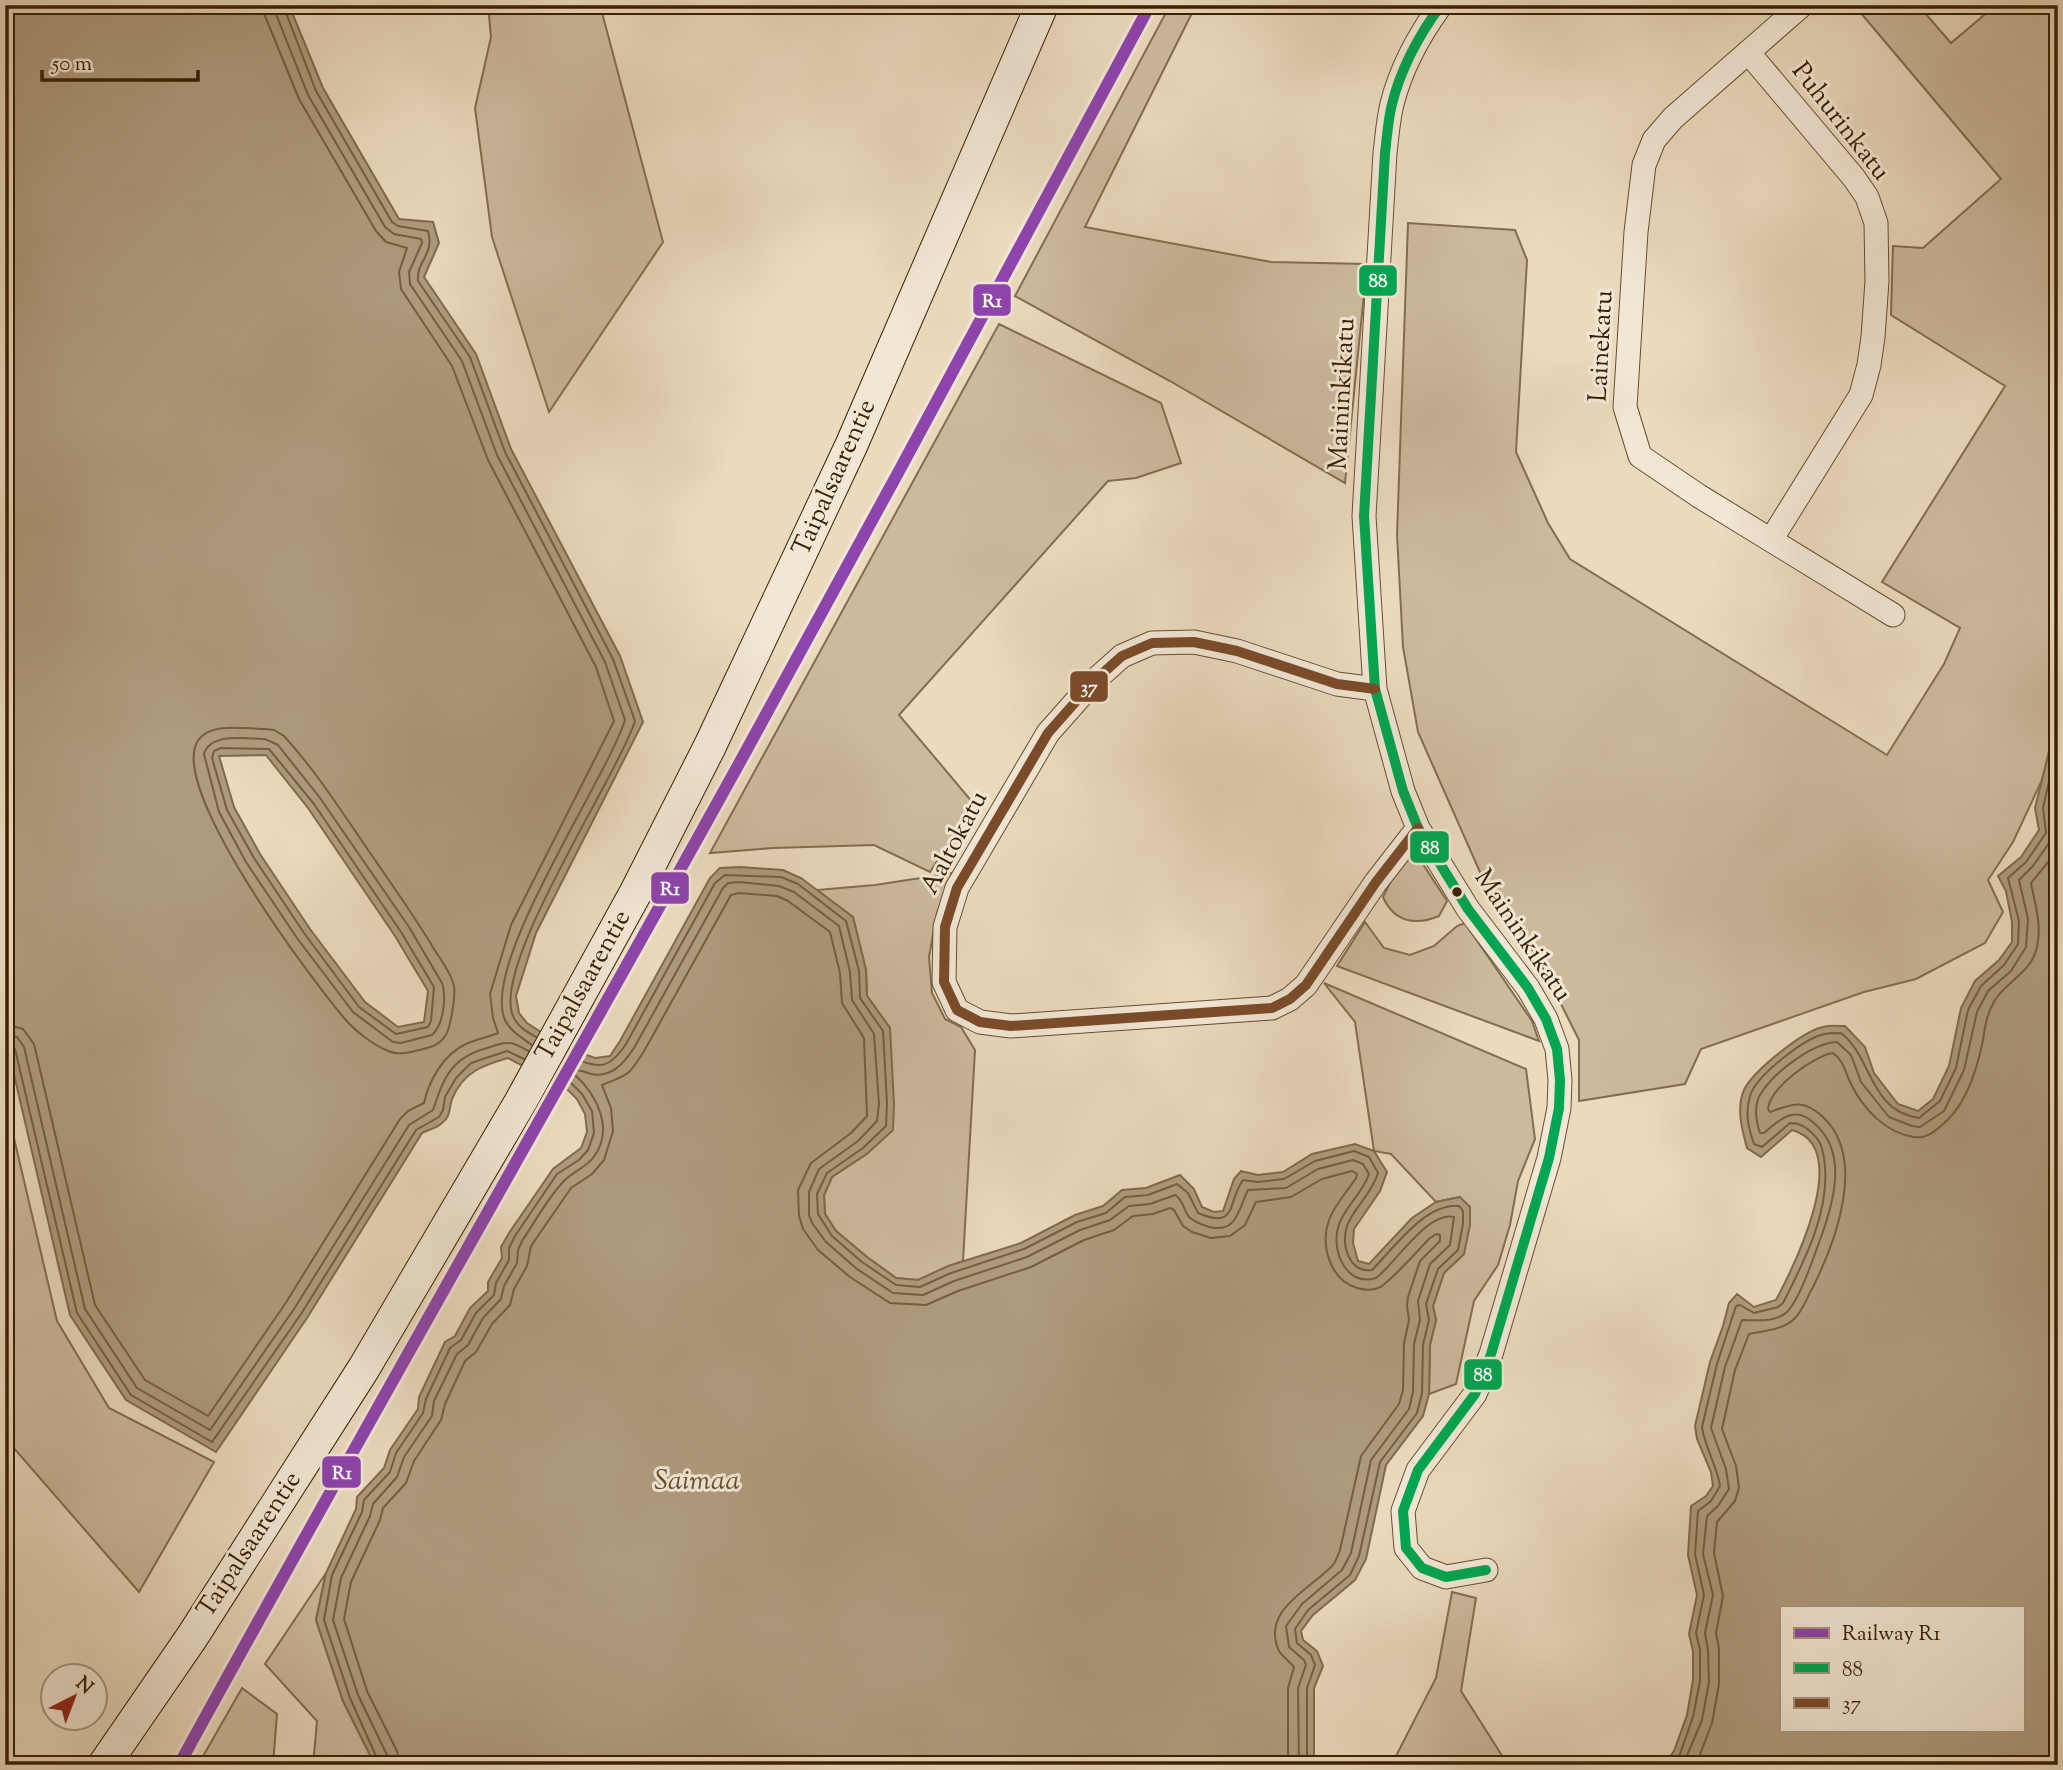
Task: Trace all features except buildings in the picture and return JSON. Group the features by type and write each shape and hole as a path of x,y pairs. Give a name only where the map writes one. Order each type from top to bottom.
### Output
{"main road":[{"name":"Taipalsaarentie","path":"104,1765 192,1637 365,1368 521,1101 636,892 777,605 861,421 1042,5"}],"street":[{"name":"Maininkikatu","path":"1441,5 1417,39 1391,105 1385,153 1364,516 1375,689 1402,791 1419,828 1468,909 1528,988 1546,1019 1558,1049 1559,1108 1549,1158 1491,1354 1475,1394 1418,1470 1403,1511 1406,1548 1422,1568 1446,1577 1486,1570"},
{"name":"Lainekatu","path":"1802,5 1672,118 1654,141 1644,165 1636,232 1625,407 1640,456 1699,496 1893,615"},
{"name":"Puhurinkatu","path":"1748,52 1854,178 1867,197 1877,223 1873,337 1861,395 1771,540"},
{"name":"Aaltokatu","path":"1375,689 1337,684 1237,651 1194,642 1152,643 1122,656 1094,681 1048,733 957,888 945,927 944,982 957,1010 980,1022 1011,1026 1272,1008 1290,999 1306,985 1377,882 1419,828"}],"shaded area":[{"path":"488,5 600,5 663,242 549,412 492,237 475,108 491,37"},
{"path":"1170,5 1196,5 1085,227 1271,262 1367,264 1345,483 1170,381 1015,296"},
{"path":"1854,5 1918,5 1951,43 1996,5 2058,5 2058,716 2042,780 2013,842 1988,880 2003,912 1985,943 1916,979 1864,992 1701,1049 1685,1084 1579,1101 1579,1040 1538,958 1487,888 1418,732 1403,647 1397,535 1408,223 1515,230 1527,260 1516,452 1548,523 1570,559 1887,755 1944,664 1960,628 1882,582 2005,386 1891,315 1893,246 1923,248 2001,179"},
{"path":"999,324 1161,403 1181,463 1136,478 1108,481 899,715 974,804 930,872 874,845 710,853"},
{"path":"1415,852 1447,901 1439,916 1422,921 1399,917 1383,897 1395,873"},
{"path":"953,873 937,913 929,957 932,993 945,1019 961,1027 975,1050 963,1261 918,1280 896,1278 836,1231 825,1214 824,1195 832,1177 868,1153 890,1028 867,996 866,970 853,917 817,890 875,885"},
{"path":"1365,922 1384,948 1410,955 1434,946 1457,926 1465,923 1532,1021 1539,1041 1337,966"},
{"path":"1324,983 1526,1069 1535,1139 1518,1181 1510,1225 1498,1265 1474,1301 1456,1384 1429,1394 1430,1345 1436,1320 1433,1306 1444,1273 1464,1254 1460,1197 1436,1202 1391,1154 1374,1151 1355,1022"},
{"path":"5,1100 57,1321 109,1408 214,1462 139,1592 5,1438"},
{"path":"326,1573 316,1620 343,1701 375,1765 313,1765 317,1721 265,1664"},
{"path":"1452,1592 1476,1598 1461,1691 1508,1765 1381,1765 1393,1762 1436,1678"},
{"path":"242,1688 277,1714 273,1765 198,1765"}],"water":[{"name":"Saimaa","path":"5,5 289,5 323,88 399,219 433,222 439,243 424,277 476,354 511,449 620,656 643,722 536,933 516,996 519,1013 527,1023 564,1047 595,1058 610,1056 710,878 720,868 783,870 801,878 853,917 866,970 867,996 890,1028 893,1130 868,1153 832,1177 824,1195 825,1214 836,1231 896,1278 918,1280 948,1266 1021,1243 1075,1215 1103,1206 1122,1190 1146,1188 1180,1175 1194,1189 1202,1207 1214,1212 1223,1211 1234,1179 1241,1171 1258,1175 1283,1172 1312,1154 1355,1144 1374,1151 1387,1172 1380,1191 1354,1229 1353,1243 1358,1261 1369,1264 1412,1218 1436,1202 1460,1197 1470,1207 1470,1225 1464,1254 1444,1273 1433,1306 1436,1320 1430,1345 1429,1394 1423,1416 1386,1465 1366,1559 1355,1580 1313,1615 1301,1631 1303,1640 1317,1651 1323,1666 1314,1688 1314,1765 375,1765 343,1701 316,1620 326,1573 356,1509 357,1497 384,1468 390,1450 418,1409 419,1397 445,1342 455,1336 470,1308 488,1291 488,1282 502,1258 501,1247 509,1233 553,1169 581,1148 587,1132 585,1114 577,1099 566,1088 508,1058 482,1067 468,1076 452,1099 445,1121 422,1133 307,1318 216,1452 126,1400 70,1315 5,1036","holes":["266,755 308,808 395,936 428,991 424,1022 398,1027 365,1002 310,929 260,854 234,807 219,756"]},
{"path":"2058,716 2058,1765 1664,1765 1674,1751 1687,1715 1693,1680 1693,1651 1689,1634 1697,1595 1688,1555 1691,1506 1706,1496 1713,1486 1711,1472 1697,1439 1695,1426 1710,1362 1729,1303 1737,1294 1754,1307 1776,1300 1805,1236 1819,1182 1818,1159 1810,1141 1792,1130 1761,1157 1747,1148 1740,1112 1744,1090 1757,1073 1803,1036 1823,1027 1845,1026 1865,1047 1874,1073 1898,1104 1918,1111 1933,1099 1949,1066 1961,1008 1975,981 1999,960 2012,942 2012,922 2006,891 1998,876 2021,857 2039,830 2035,808"}],"rail line":[{"name":"R1","path":"179,1765 746,751 1150,5"}],"transit line":[{"name":"88","path":"1441,5 1425,28 1406,65 1392,104 1389,122 1364,516 1375,689 1403,791 1418,828 1468,909 1528,988 1546,1019 1557,1049 1559,1108 1549,1158 1491,1354 1475,1394 1418,1470 1403,1511 1406,1548 1422,1568 1446,1577 1486,1570"},
{"name":"37","path":"1375,689 1337,684 1237,651 1194,642 1152,643 1122,656 1094,681 1048,733 957,888 945,927 944,982 957,1010 980,1022 1011,1026 1272,1008 1290,999 1306,985 1376,882 1418,828"}]}
